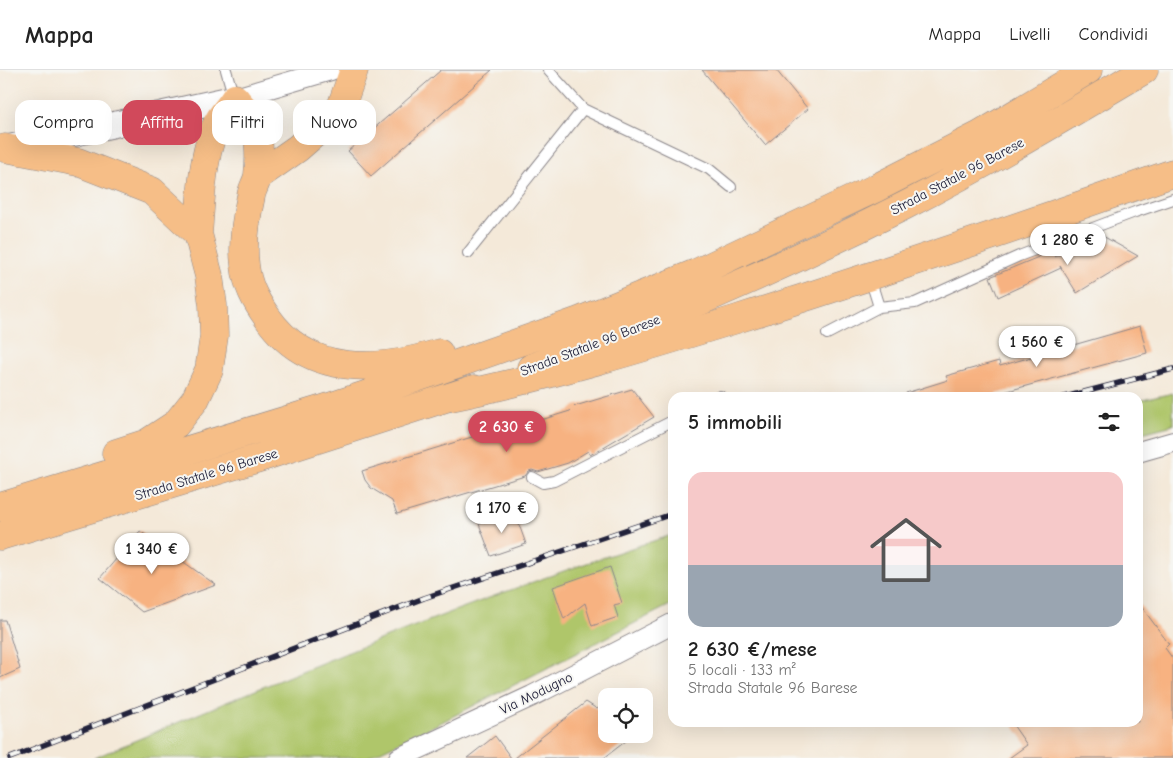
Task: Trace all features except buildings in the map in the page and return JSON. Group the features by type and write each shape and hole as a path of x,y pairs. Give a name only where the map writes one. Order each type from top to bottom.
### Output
{"main road":[{"path":"258,176 298,148 341,107 354,70"},
{"name":"Strada Statale 96 Barese","path":"0,507 332,406 580,321 696,273 876,188 980,135 1088,70"},
{"name":"Strada Statale 96 Barese","path":"0,536 259,458 451,397 641,326 740,284 905,206 1021,143 1144,70"},
{"path":"0,488 147,444 176,424 195,400 209,370 214,336 213,305 198,234 204,179 210,142 218,120 235,98 253,119 259,144 258,176 251,194 246,231 245,264 252,296 273,326 293,345 321,359 350,366 380,366 403,362 478,340 580,321"},
{"path":"2,149 78,162 152,191 198,234"},
{"path":"1118,192 1173,159"},
{"path":"451,397 554,373 870,278 1173,173"}],"street":[{"path":"2,149 235,98 331,70"},
{"path":"1143,451 1173,442"},
{"name":"Via Modugno","path":"401,757 532,696 668,626"}],"lane":[{"path":"226,70 235,98"},
{"path":"548,70 583,109 709,169 731,187"},
{"path":"468,253 583,109"},
{"path":"827,334 879,307 915,303 1019,256 1173,199"},
{"path":"870,278 879,307"},
{"path":"532,477 543,483 554,481 668,423"}],"green space":[{"path":"1173,393 1173,425 1143,433 1143,400"},
{"path":"668,536 668,606 440,723 366,758 94,758 381,639 598,559"}],"railway":[{"path":"1084,392 1173,369"},
{"path":"10,758 424,598 668,515"}]}
